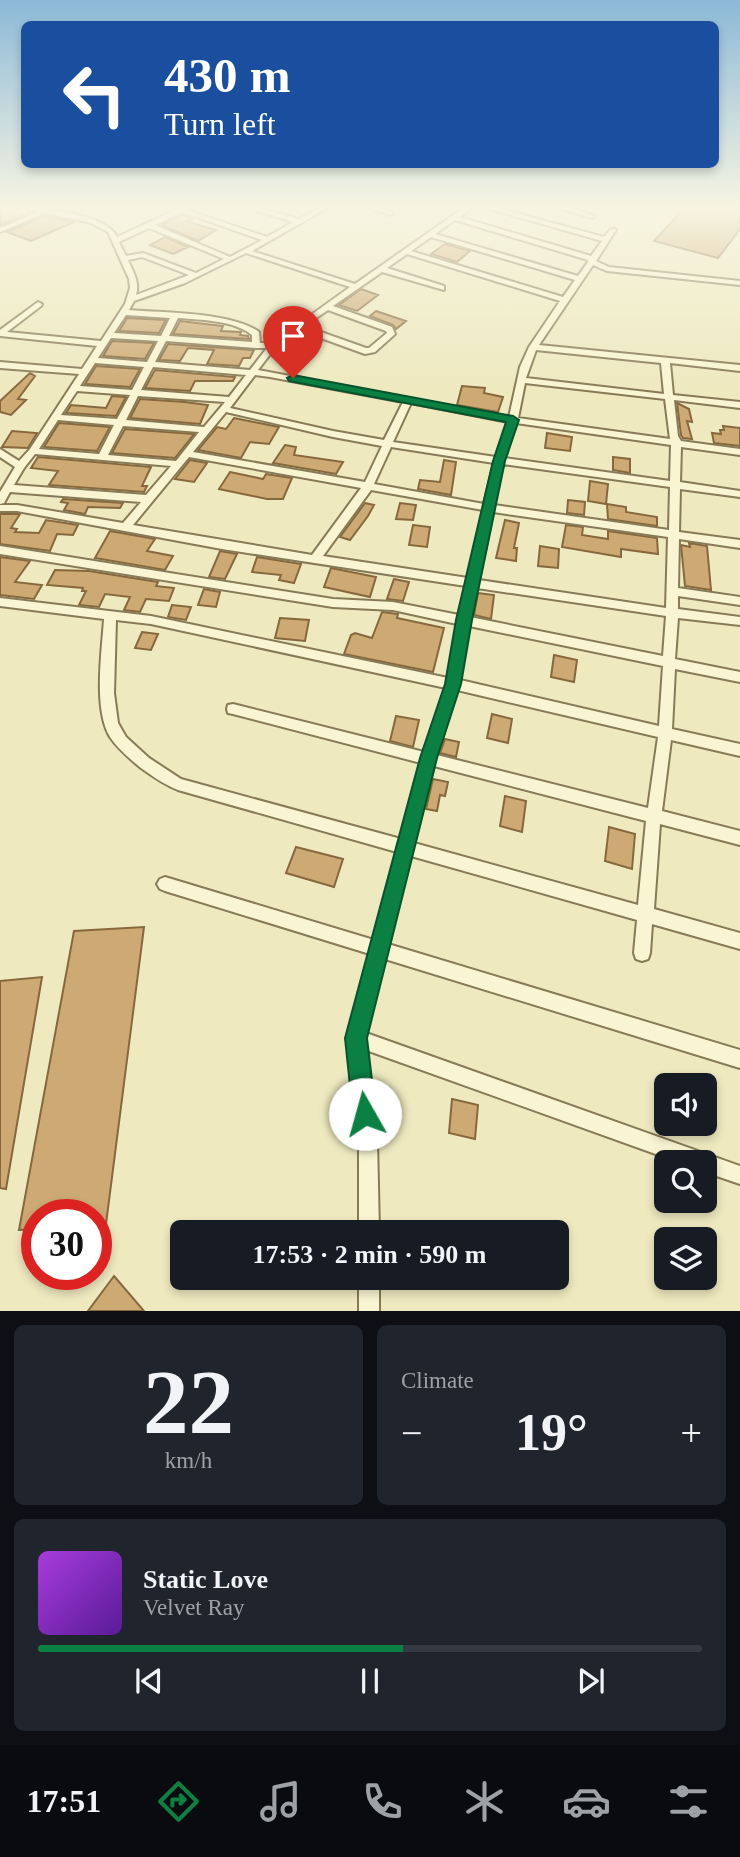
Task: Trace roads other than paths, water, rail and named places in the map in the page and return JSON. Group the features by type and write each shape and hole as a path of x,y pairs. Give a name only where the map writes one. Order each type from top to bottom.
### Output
{"street":[{"path":"0,502 20,466 33,451 124,312 131,299 133,279 129,268"},
{"path":"177,268 195,275"},
{"path":"131,299 168,288 209,268"},
{"path":"298,268 356,287"},
{"path":"125,528 274,346 382,268"},
{"path":"383,268 441,288"},
{"path":"459,268 564,300"},
{"path":"542,268 579,279"},
{"path":"369,1220 368,1139 356,1038 429,758 453,684 464,620 499,461 513,420 521,380 533,347 586,268"},
{"path":"606,268 740,284"},
{"path":"0,334 38,304"},
{"path":"298,327 365,351 372,350 391,334 389,329 327,307"},
{"path":"124,312 214,319 256,334 256,345"},
{"path":"102,457 175,316"},
{"path":"0,334 103,344"},
{"path":"109,335 274,346"},
{"path":"533,347 740,368"},
{"path":"92,360 253,372 513,420 740,452"},
{"path":"642,953 654,815 665,732 672,612 676,441 673,436 665,360"},
{"path":"0,365 85,372"},
{"path":"521,380 740,405"},
{"path":"74,388 232,400"},
{"path":"315,559 367,488 408,400"},
{"path":"224,409 387,444 740,494"},
{"path":"55,417 206,430"},
{"path":"33,451 179,464"},
{"path":"0,452 20,466"},
{"path":"187,454 489,508 740,544"},
{"path":"7,488 149,499"},
{"path":"0,508 17,508 315,559 740,621"},
{"path":"0,550 333,603 393,606 740,677"},
{"path":"672,591 740,601"},
{"path":"0,602 110,614 453,684 740,750"},
{"path":"110,614 108,679 111,723 115,733 144,762 178,784 740,941"},
{"path":"233,709 740,838"},
{"path":"166,884 740,1059"},
{"path":"356,1038 670,1150"},
{"path":"717,1167 740,1175"},
{"path":"369,1290 369,1311"}]}
